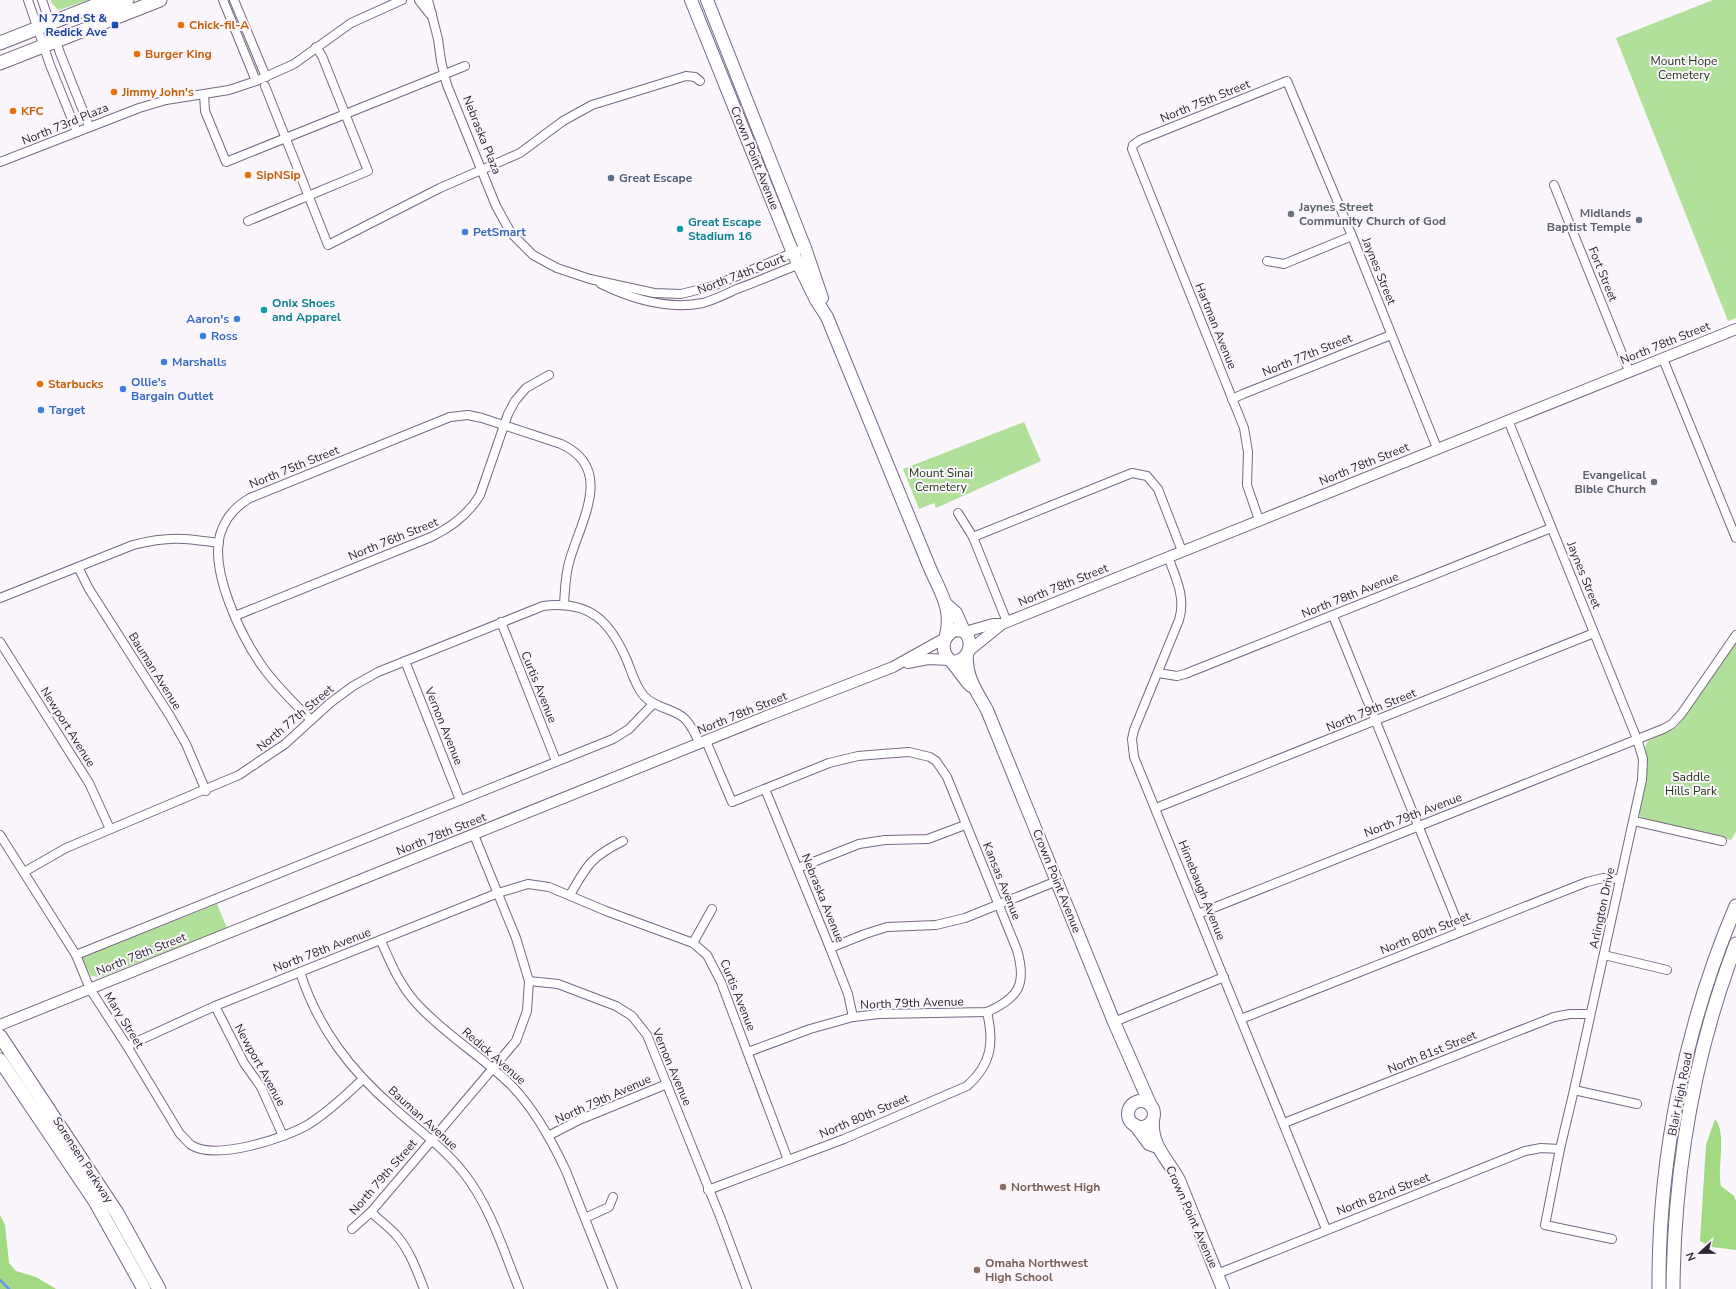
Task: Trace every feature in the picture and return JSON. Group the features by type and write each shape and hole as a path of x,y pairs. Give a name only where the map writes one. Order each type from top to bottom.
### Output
{"main road":[{"path":"53,32 109,0"},
{"path":"0,63 48,29 53,32 104,14 127,0"},
{"path":"0,52 40,36 160,0"},
{"name":"Crown Point Avenue","path":"691,0 793,253 804,262 822,300 825,313 929,566 947,605 949,622 946,636"},
{"name":"Crown Point Avenue","path":"707,0 805,248 804,262"},
{"path":"0,44 40,36"},
{"name":"Crown Point Avenue","path":"947,605 956,613 965,631"},
{"path":"954,630 965,631 970,642 969,652 961,660 951,661 944,650 946,636 954,630"},
{"name":"Crown Point Avenue","path":"969,652 968,669 974,688 987,710 1114,1022 1150,1104"},
{"name":"Crown Point Avenue","path":"951,661 967,682 974,688"},
{"name":"Blair High Road","path":"1659,1289 1660,1246 1665,1182 1672,1130 1682,1078 1708,983 1736,906"},
{"name":"Blair High Road","path":"1673,1289 1678,1194 1690,1104 1713,1012 1736,944"},
{"name":"Sorensen Parkway","path":"0,1036 117,1213 159,1289"},
{"name":"Sorensen Parkway","path":"0,1060 95,1201 144,1289"},
{"name":"Crown Point Avenue","path":"1134,1103 1137,1090 1137,1076"},
{"path":"1144,1101 1150,1104 1154,1111 1153,1120 1143,1126 1135,1125 1131,1121 1129,1114 1130,1108 1134,1103 1144,1101"},
{"name":"Crown Point Avenue","path":"1153,1120 1157,1147 1170,1165 1178,1180 1223,1289"},
{"name":"Crown Point Avenue","path":"1135,1125 1149,1144 1157,1147"}],"street":[{"path":"28,0 40,36 77,132"},
{"path":"42,0 89,126"},
{"path":"223,0 256,81"},
{"path":"234,0 266,76"},
{"name":"North 73rd Plaza","path":"0,162 89,126 153,104 180,97 229,90 256,81 294,64 351,23 402,0"},
{"name":"Nebraska Plaza","path":"420,0 430,14"},
{"name":"Nebraska Plaza","path":"428,0 430,14 438,39 444,74 496,206 506,225 517,240 533,255"},
{"path":"248,221 368,172 322,56 316,47"},
{"path":"204,94 206,111 226,162 465,66"},
{"path":"266,86 328,245 440,188 520,153 563,121 592,105 686,76 695,77 700,82"},
{"name":"North 75th Street","path":"1133,145 1140,140 1287,81"},
{"name":"Jaynes Street","path":"1287,81 1352,236 1437,448"},
{"name":"Hartman Avenue","path":"1133,145 1132,149 1134,155 1232,399 1248,443 1247,485 1259,520"},
{"name":"Fort Street","path":"1554,185 1629,371"},
{"path":"1267,261 1284,264 1352,236"},
{"name":"North 74th Court","path":"533,255 557,268 590,279 654,293 681,294 707,288 805,248"},
{"name":"North 74th Court","path":"590,279 615,291 647,302 682,305 712,300 804,262"},
{"path":"681,294 682,305"},
{"name":"North 78th Street","path":"1005,623 1736,329"},
{"name":"North 77th Street","path":"1232,399 1391,335"},
{"path":"1663,359 1736,538"},
{"name":"North 76th Street","path":"235,616 447,530 465,516 480,495 511,408 520,395 535,382 550,375"},
{"name":"North 75th Street","path":"219,543 221,533 229,516 242,502 250,498 450,417 473,416 505,425"},
{"name":"Jaynes Street","path":"1508,420 1638,739"},
{"path":"505,425 573,449 582,458 590,471 592,486 590,497 569,561 564,605 592,613 603,621 613,632 640,692 653,704 685,719 703,742 732,802 765,789"},
{"path":"973,537 1086,493 1132,473 1147,476 1158,490 1182,551"},
{"path":"958,513 973,537 1005,623"},
{"name":"North 78th Avenue","path":"1158,674 1177,676 1185,674 1551,528"},
{"path":"0,598 133,545 153,540 182,538 219,543 218,553 227,594 246,642 277,685 311,720"},
{"name":"Himebaugh Avenue","path":"1168,557 1180,590 1182,609 1158,674 1134,730 1132,740 1134,757 1242,1019 1326,1229"},
{"name":"Bauman Avenue","path":"78,567 89,589 186,744 206,791"},
{"name":"North 77th Street","path":"24,872 66,848 239,776 285,744 330,703 353,686 378,672 543,606 564,605"},
{"path":"1333,616 1461,931"},
{"name":"Curtis Avenue","path":"501,622 556,761"},
{"path":"965,631 993,624 1005,623"},
{"path":"969,652 1005,623"},
{"name":"North 79th Street","path":"1156,808 1594,633"},
{"path":"1638,739 1663,729 1678,718 1736,635"},
{"path":"893,667 946,636"},
{"name":"Newport Avenue","path":"0,642 89,782 110,829"},
{"path":"893,667 928,659 951,661"},
{"name":"Vernon Avenue","path":"405,660 460,800"},
{"name":"North 78th Street","path":"0,1025 203,942 893,667"},
{"name":"North 78th Street","path":"76,955 622,734 638,722 653,704"},
{"name":"Arlington Drive","path":"1612,1239 1545,1225 1560,1149 1604,955 1619,880 1634,821 1644,770 1638,739"},
{"name":"North 79th Avenue","path":"1198,914 1638,739"},
{"name":"Kansas Avenue","path":"765,789 829,763 858,756 909,752 930,757 936,761 943,769 999,904 1022,967 1021,982 1015,993 1002,1005 987,1012"},
{"name":"Nebraska Avenue","path":"765,789 848,994 853,1018"},
{"path":"1634,821 1722,841"},
{"path":"798,868 859,844 885,840 928,839 965,825"},
{"name":"Mary Street","path":"0,835 76,955 90,989 127,1046 180,1134 192,1145 214,1151 229,1150 284,1136"},
{"path":"474,835 522,953 529,981"},
{"path":"570,895 591,861 601,852 622,841"},
{"name":"North 80th Street","path":"1242,1019 1586,882 1603,878 1619,880"},
{"path":"830,948 879,929 895,926 925,926 947,923 965,918 1057,881"},
{"name":"North 78th Avenue","path":"127,1046 216,1006 300,972 381,941 498,893 528,884"},
{"name":"Curtis Avenue","path":"528,884 549,888 570,895 606,911 693,944 702,949 712,962 748,1052 788,1160"},
{"path":"693,944 712,909"},
{"name":"Redick Avenue","path":"381,941 404,986 419,1006 512,1086 526,1103 558,1153 613,1289"},
{"path":"1604,955 1667,970"},
{"name":"Bauman Avenue","path":"300,972 307,992 335,1046 363,1079 392,1107 445,1152 462,1171 482,1201 519,1289"},
{"path":"1114,1022 1224,977"},
{"name":"North 79th Street","path":"352,1229 371,1212 516,1041 527,1011 529,981"},
{"name":"Vernon Avenue","path":"529,981 548,982 562,986 616,1006 632,1016 642,1027 649,1039 747,1289"},
{"name":"Newport Avenue","path":"216,1006 244,1063 262,1087 284,1136"},
{"name":"North 79th Avenue","path":"748,1052 810,1029 853,1018 879,1014 987,1012"},
{"name":"North 80th Street","path":"708,1190 844,1139 968,1086 978,1076 985,1064 990,1048 990,1028 987,1012"},
{"name":"North 81st Street","path":"1284,1123 1554,1017 1570,1014 1590,1014"},
{"path":"284,1136 307,1125 319,1117 336,1104 363,1079"},
{"name":"North 79th Avenue","path":"548,1136 579,1120 667,1084"},
{"path":"1574,1090 1637,1104"},
{"name":"North 82nd Street","path":"1217,1274 1326,1229 1525,1151 1541,1148 1560,1149"},
{"path":"585,1218 609,1207 613,1197"},
{"path":"371,1212 396,1236 405,1247 424,1289"}],"green space":[{"path":"51,0 88,0 59,10 52,4"},
{"name":"Mount Hope Cemetery","path":"1713,0 1736,0 1736,318 1728,321 1616,38"},
{"name":"Mount Sinai Cemetery","path":"1024,422 1041,461 936,508 934,503 919,509 903,469"},
{"name":"Saddle Hills Park","path":"1736,643 1736,832 1731,840 1641,818 1639,812 1647,773 1645,747 1648,741 1677,727"},
{"path":"217,904 227,928 101,977 91,976 82,959 85,956"},
{"path":"1715,1119 1719,1125 1721,1141 1721,1186 1734,1196 1736,1201 1736,1250 1712,1247 1700,1241 1706,1145"},
{"path":"0,1215 5,1225 9,1263 16,1271 36,1277 56,1289 0,1289"}],"waterway":[{"path":"0,1280 9,1289"}],"place":[{"name":"N 72nd St & Redick Ave","path":"115,25"},
{"name":"Chick-fil-A","path":"181,25"},
{"name":"Burger King","path":"137,54"},
{"name":"Jimmy John's","path":"114,92"},
{"name":"KFC","path":"13,111"},
{"name":"SipNSip","path":"248,175"},
{"name":"Great Escape","path":"611,178"},
{"name":"Jaynes Street Community Church of God","path":"1291,214"},
{"name":"Midlands Baptist Temple","path":"1639,220"},
{"name":"Great Escape Stadium 16","path":"680,229"},
{"name":"PetSmart","path":"465,232"},
{"name":"Onix Shoes and Apparel","path":"264,310"},
{"name":"Aaron's","path":"237,319"},
{"name":"Ross","path":"203,336"},
{"name":"Marshalls","path":"164,362"},
{"name":"Starbucks","path":"40,384"},
{"name":"Ollie's Bargain Outlet","path":"123,389"},
{"name":"Target","path":"41,410"},
{"name":"Evangelical Bible Church","path":"1654,482"},
{"name":"Northwest High","path":"1003,1187"},
{"name":"Omaha Northwest High School","path":"977,1270"}]}
